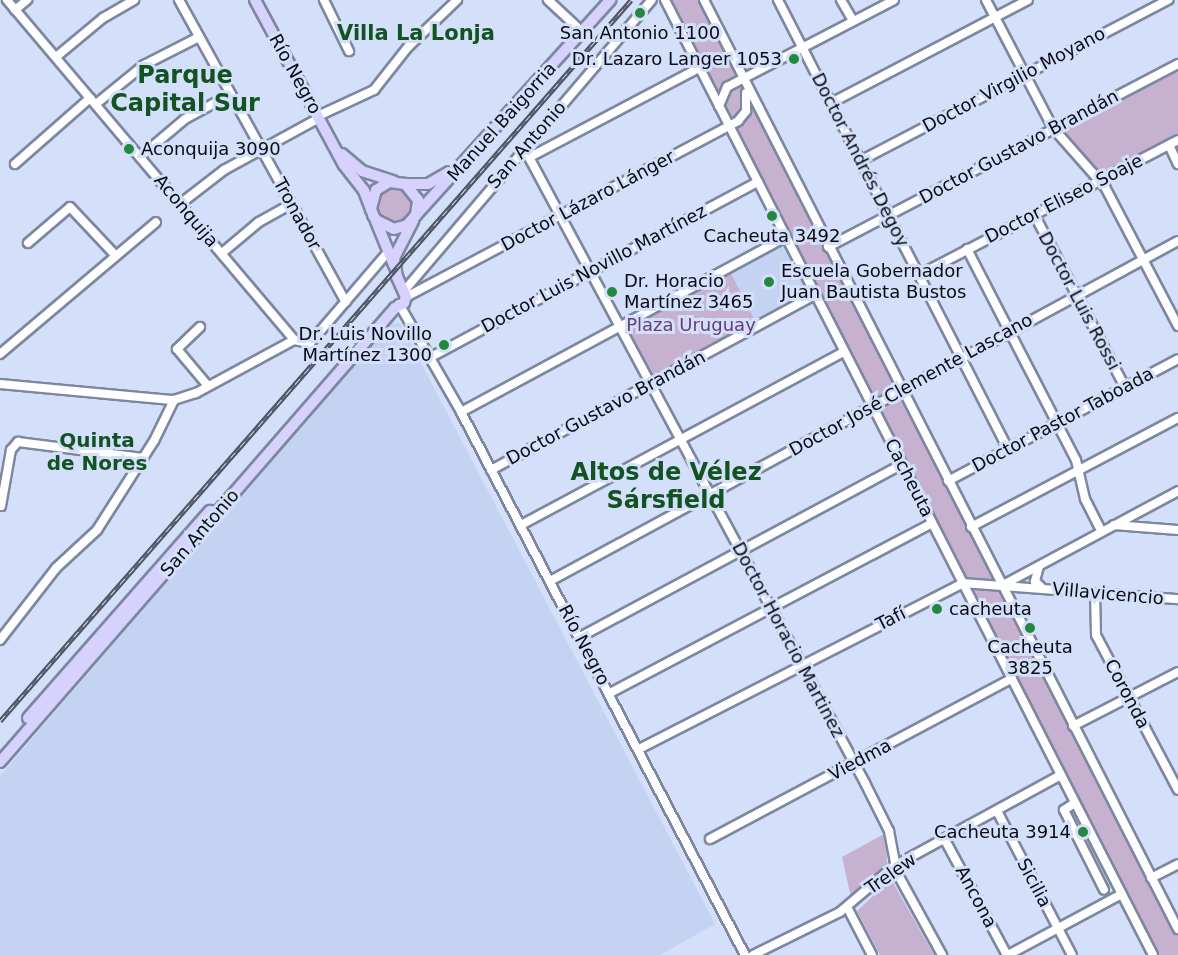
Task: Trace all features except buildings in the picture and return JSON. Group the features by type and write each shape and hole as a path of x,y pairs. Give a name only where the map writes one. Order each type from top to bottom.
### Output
{"main road":[{"name":"Río Negro","path":"255,0 371,209"},
{"name":"Manuel Baigorria","path":"405,184 428,184 450,171 600,0"},
{"name":"Manuel Baigorria","path":"414,218 610,0"},
{"name":"Río Negro","path":"336,148 362,171 393,181"},
{"path":"395,267 396,253 414,218 418,200 405,184 393,181 376,190 371,209 395,267 402,297"},
{"path":"376,220 394,229 414,218"},
{"name":"San Antonio","path":"0,751 402,297"},
{"name":"San Antonio","path":"0,762 402,297"}],"street":[{"name":"Aconquija","path":"7,0 294,340"},
{"path":"15,10 27,0"},
{"path":"56,57 103,18 134,0"},
{"name":"Tronador","path":"179,0 346,302"},
{"path":"324,0 349,51"},
{"path":"180,204 215,176 319,117 374,90 408,47 457,0"},
{"path":"548,0 577,27"},
{"name":"San Antonio","path":"402,297 524,148 652,0"},
{"name":"Cacheuta","path":"665,0 1153,955"},
{"name":"Cacheuta","path":"704,0 746,88 1178,928"},
{"name":"Doctor Andrés Degoy","path":"778,0 1008,449"},
{"path":"841,0 853,21"},
{"path":"718,106 725,89 894,0"},
{"path":"986,0 1053,128 1101,181 1178,326"},
{"path":"831,103 1028,0"},
{"name":"Doctor Virgilio Moyano","path":"860,160 1168,0"},
{"path":"15,164 93,101 144,65 199,37"},
{"name":"Doctor Gustavo Brandán","path":"828,247 1178,64"},
{"path":"530,157 699,68"},
{"name":"Doctor Lázaro Lánger","path":"402,297 729,126 746,111 746,88"},
{"path":"140,157 185,119 231,94"},
{"name":"Doctor Eliseo Soaje","path":"919,275 1178,140"},
{"path":"1168,145 1178,164"},
{"name":"Doctor Horacio Martinez","path":"524,148 865,783 889,831 894,866"},
{"name":"Doctor Luis Novillo Martínez","path":"431,357 758,182"},
{"path":"222,253 259,222 291,204"},
{"path":"28,243 70,207 116,256"},
{"name":"Doctor Luis Rossi","path":"1034,214 1125,387"},
{"path":"0,354 156,222"},
{"path":"461,412 786,237"},
{"name":"Doctor José Clemente Lascano","path":"550,581 1178,241"},
{"path":"968,249 1058,423 1079,470 1085,499 1101,531"},
{"path":"0,384 174,400 208,386 294,340 310,343 388,252"},
{"name":"Doctor Gustavo Brandán","path":"491,470 815,295"},
{"name":"Río Negro","path":"402,297 420,337 610,693 745,955"},
{"path":"200,327 177,349 208,386"},
{"path":"521,525 844,351"},
{"name":"Doctor Pastor Taboada","path":"948,481 1178,359"},
{"path":"0,640 28,608 50,575 97,530 143,458 174,400"},
{"path":"971,527 1178,418"},
{"path":"1,506 11,450 18,442 143,458"},
{"path":"580,637 902,464"},
{"path":"963,583 1001,585 1178,491"},
{"path":"610,693 932,523"},
{"path":"1113,525 1178,530"},
{"path":"1041,564 1034,576 1044,589"},
{"name":"Tafí","path":"639,749 963,583"},
{"name":"Villavicencio","path":"1001,585 1178,599"},
{"name":"Coronda","path":"1095,593 1094,630 1178,790"},
{"path":"1073,726 1178,672"},
{"name":"Viedma","path":"710,839 1011,679"},
{"name":"Trelew","path":"753,955 847,907 894,866 1061,775"},
{"path":"1075,803 1064,810 1104,890"},
{"name":"Sicilia","path":"997,811 1072,955"},
{"name":"Ancona","path":"945,840 1008,955"},
{"path":"1151,878 1178,864"},
{"path":"894,866 942,955"},
{"path":"1008,955 1122,894"},
{"path":"847,907 872,955"}],"shaded area":[{"name":"Escuela Gobernador Juan Bautista Bustos","path":"781,243 808,294 757,321 730,270"},
{"path":"400,323 715,924 660,955 0,955 0,776 388,324"}],"green space":[{"path":"665,0 704,0 1178,929 1178,955 1153,955"},
{"path":"1178,68 1178,135 1102,175 1061,128"},
{"path":"395,188 407,193 412,205 407,217 395,222 383,217 378,205 383,193"},
{"name":"Plaza Uruguay","path":"730,271 757,324 651,378 624,325"},
{"path":"886,833 887,865 851,897 842,857"},
{"path":"891,879 934,955 880,955 857,911"}],"railway":[{"path":"0,721 631,0"}],"place":[{"name":"San Antonio 1100","path":"640,13"},
{"name":"Dr. Lazaro Langer 1053","path":"794,59"},
{"name":"Aconquija 3090","path":"129,149"},
{"name":"Cacheuta 3492","path":"772,216"},
{"name":"Escuela Gobernador Juan Bautista Bustos","path":"769,282"},
{"name":"Dr. Horacio Martínez 3465","path":"612,292"},
{"name":"Dr. Luis Novillo Martínez 1300","path":"444,345"},
{"name":"cacheuta","path":"937,609"},
{"name":"Cacheuta 3825","path":"1030,628"},
{"name":"Cacheuta 3914","path":"1083,832"}],"district":[{"name":"Villa La Lonja","path":"416,33"},
{"name":"Parque Capital Sur","path":"185,90"},
{"name":"Quinta de Nores","path":"97,452"},
{"name":"Altos de Vélez Sársfield","path":"666,487"}]}
